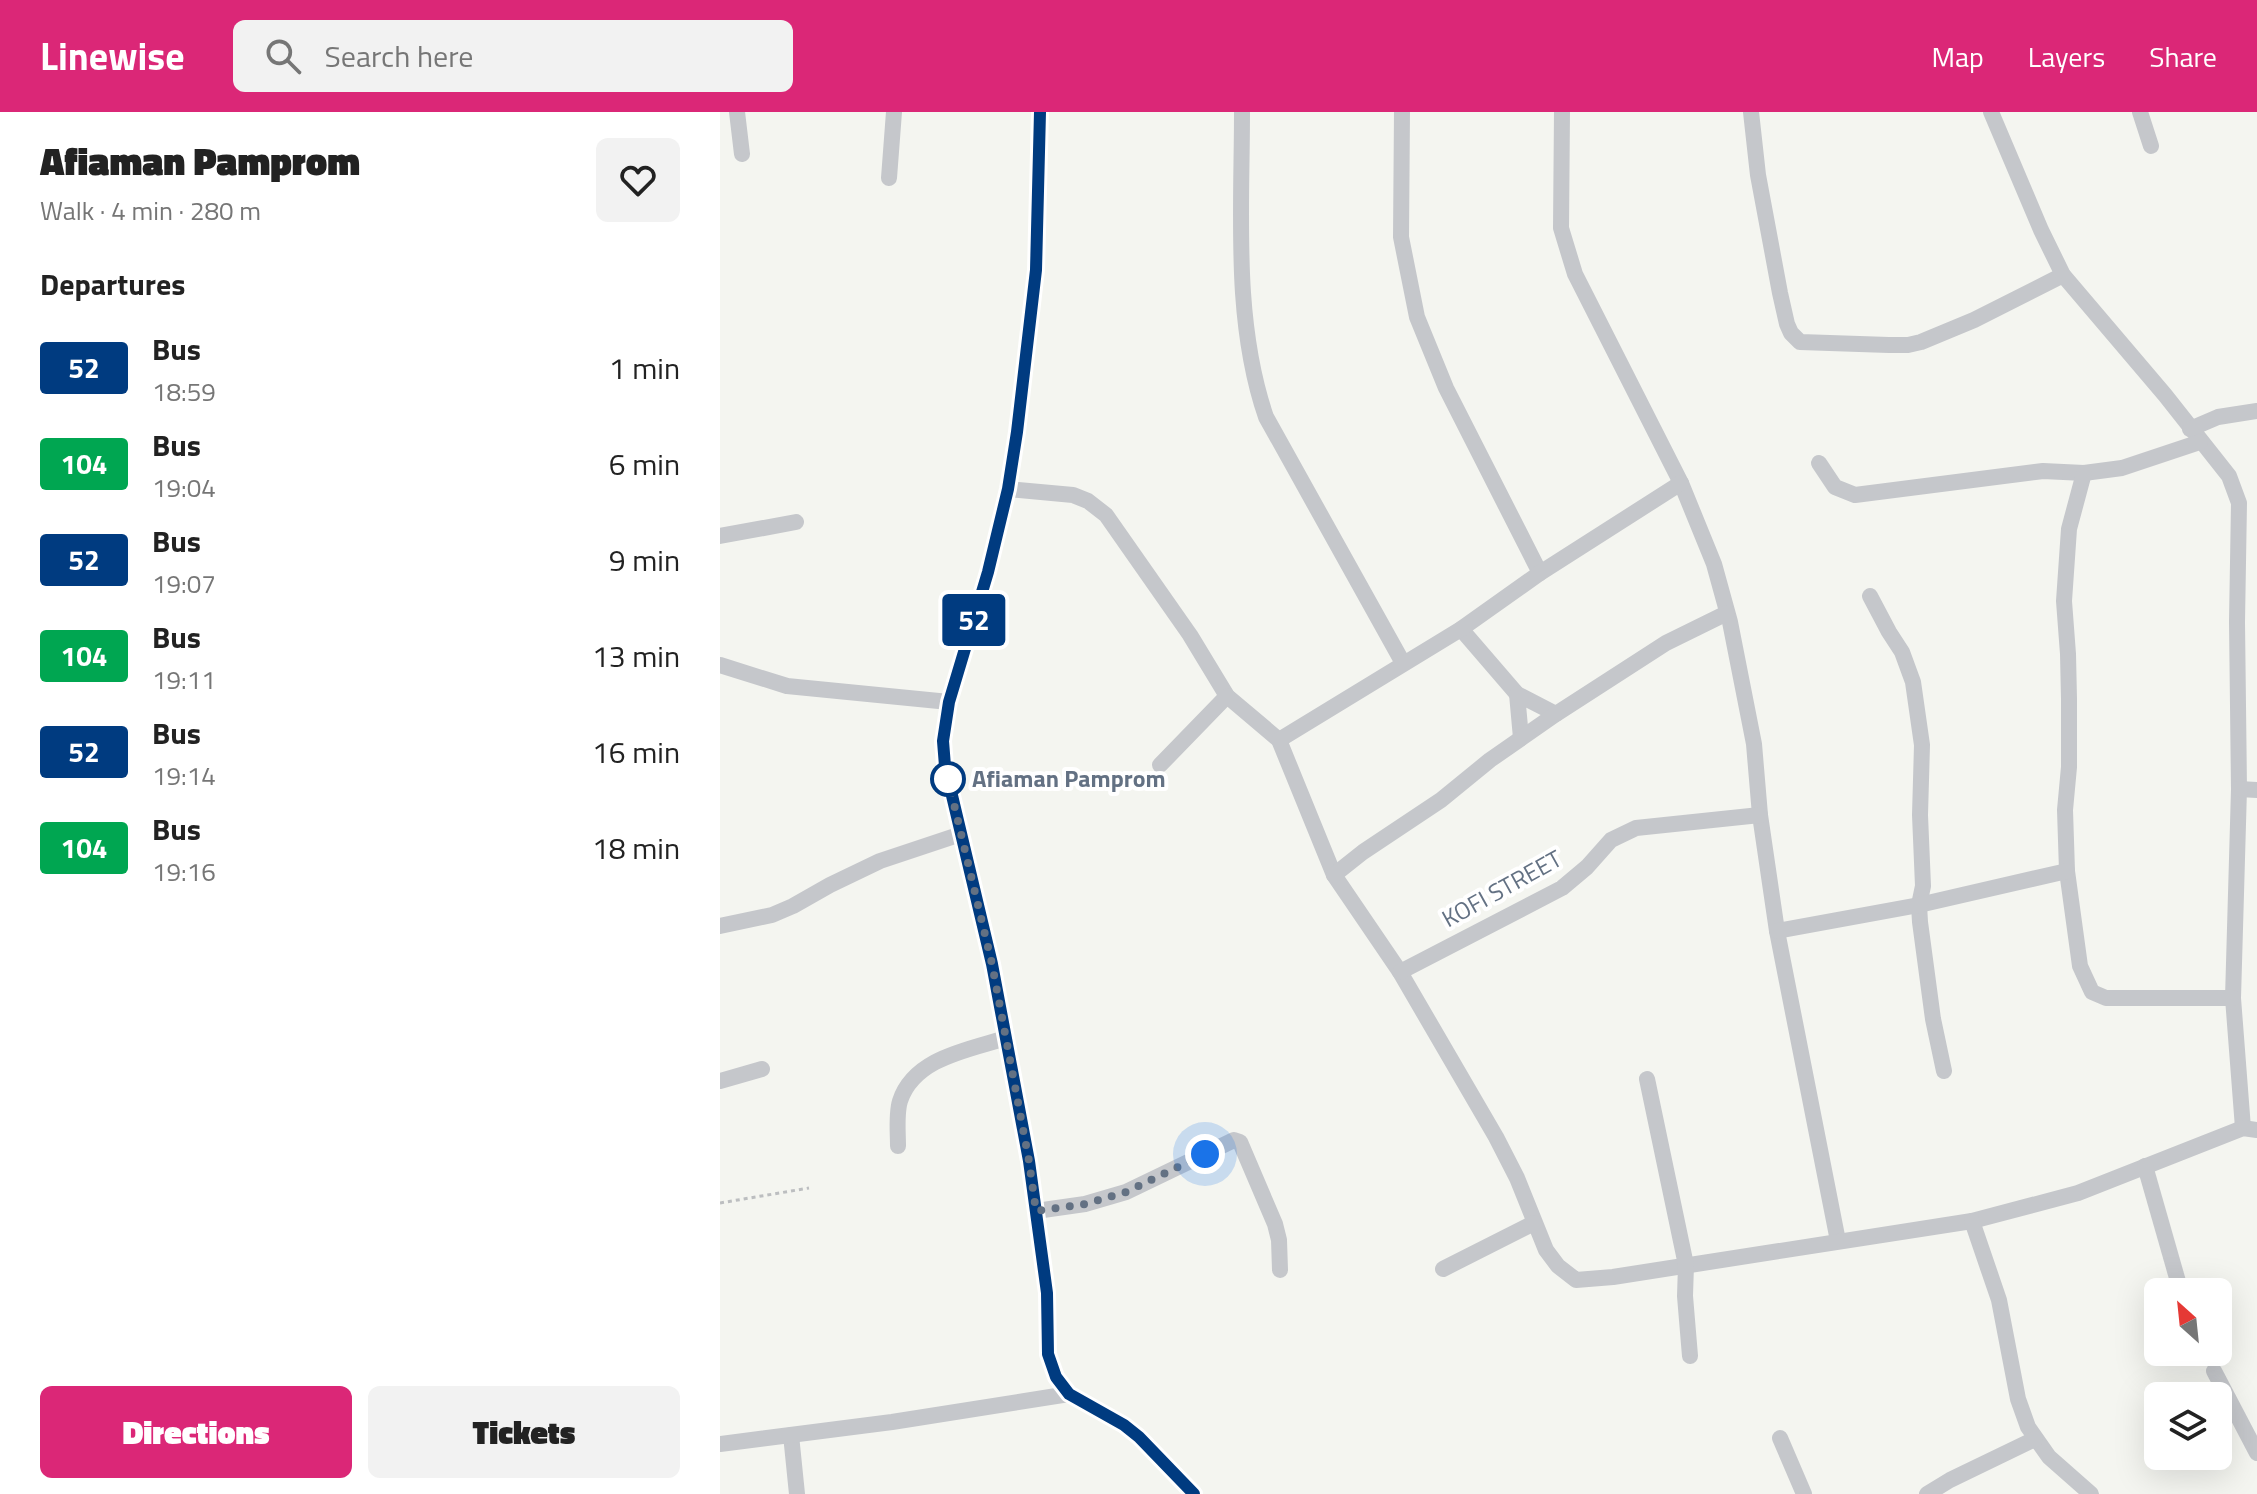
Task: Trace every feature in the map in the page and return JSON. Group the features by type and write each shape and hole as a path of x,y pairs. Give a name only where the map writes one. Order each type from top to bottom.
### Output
{"street":[{"path":"737,112 742,154"},
{"path":"889,178 894,112"},
{"path":"1040,112 1036,270 1017,432 1008,489 988,572 949,702 943,741 945,766 992,964 1006,1038 1047,1293 1048,1354 1056,1377 1069,1394 1124,1425 1194,1494"},
{"path":"1242,112 1243,277 1258,393 1266,417 1403,663"},
{"path":"1402,112 1401,237 1417,317 1446,388 1540,573"},
{"path":"1562,112 1561,228 1575,274 1681,483 1714,564 1727,613 1754,744 1760,815 1777,931 1838,1241"},
{"path":"1751,112 1758,175 1783,309 1791,333 1800,342 1908,345 1921,342 1974,320 2063,275"},
{"path":"1008,489 1073,495 1088,501 1106,515 1190,635 1227,696 1279,740 1334,875 1400,972 1496,1137 1517,1178 1546,1250 1558,1266 1576,1280 1613,1277 1972,1221 2078,1193 2250,1129 2233,998 2239,789 2239,503 2229,476 2063,275 1991,112"},
{"path":"2140,112 2151,146"},
{"path":"1819,463 1835,487 1855,495 2043,471 2084,473 2122,468 2195,436 2218,417 2257,411"},
{"path":"2084,473 2069,529 2064,601 2069,699 2069,767 2065,810 2067,871 2080,966 2092,992 2106,998 2233,998"},
{"path":"1279,740 1461,629 1540,573 1681,483"},
{"path":"720,536 796,522"},
{"path":"2239,526 2257,528"},
{"path":"1870,596 1902,652 1913,682 1922,745 1920,815 1923,886 1919,905 1933,1019 1944,1071"},
{"path":"1334,875 1556,714 1666,643 1727,613"},
{"path":"1461,629 1517,694 1556,714"},
{"path":"720,665 787,686 949,702"},
{"path":"1517,694 1521,738"},
{"path":"1160,765 1227,696"},
{"path":"2239,789 2257,790"},
{"name":"KOFI STREET","path":"1400,972 1562,888 1587,867 1611,840 1636,828 1760,815"},
{"path":"720,926 772,915 880,861 961,834"},
{"path":"1777,931 1919,905 2067,871"},
{"path":"898,1146 899,1103 909,1082 936,1060 1006,1038"},
{"path":"720,1081 762,1069"},
{"path":"1647,1079 1686,1265 1685,1311 1690,1356"},
{"path":"1036,1211 1085,1204 1126,1192 1234,1140 1240,1142 1275,1224 1280,1270"},
{"path":"2145,1166 2177,1278"},
{"path":"1972,1221 2001,1309 2018,1399 2028,1427 2049,1457 2091,1494"},
{"path":"1443,1269 1534,1223"},
{"path":"2214,1371 2257,1453"},
{"path":"720,1444 1069,1394"},
{"path":"791,1435 797,1494"},
{"path":"1780,1438 1804,1494"},
{"path":"1927,1494 2035,1439"}],"path":[{"path":"720,1203 809,1188"}],"bus line":[{"name":"52","path":"1040,112 1036,270 1017,432 1008,489 988,572 949,702 943,741 945,766 992,964 1029,1161 1047,1293 1048,1354 1056,1377 1069,1394 1107,1414 1139,1437 1194,1494"}],"place":[{"name":"Afiaman Pamprom","path":"948,779"}],"route":[{"path":"948,779 992,964 1036,1211 1085,1204 1126,1192 1205,1154"}]}
